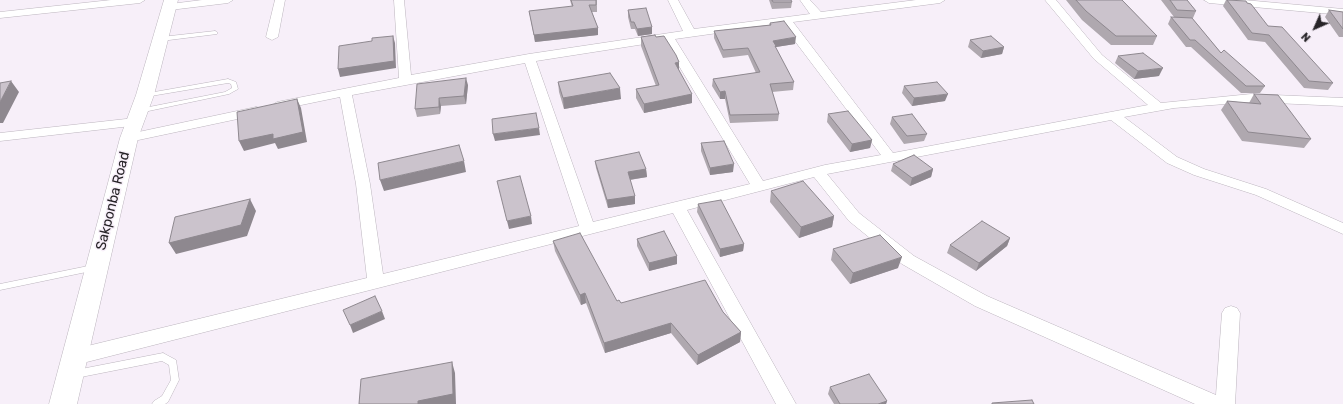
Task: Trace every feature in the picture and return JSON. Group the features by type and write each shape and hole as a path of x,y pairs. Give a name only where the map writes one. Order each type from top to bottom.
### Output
{"main road":[{"name":"Sakponba Road","path":"63,404 97,267 137,117 171,4"}],"street":[{"path":"0,15 140,0"},
{"path":"171,4 228,0"},
{"path":"272,36 280,0"},
{"path":"399,0 405,80"},
{"path":"673,0 690,33"},
{"path":"805,0 817,15"},
{"path":"0,137 137,117 345,91 529,58 667,36 925,0 940,0"},
{"path":"1050,0 1098,57 1158,107"},
{"path":"1209,0 1343,12"},
{"path":"785,20 890,158"},
{"path":"667,36 759,186"},
{"path":"529,58 587,228"},
{"path":"345,91 363,184 376,281"},
{"path":"72,366 376,281 818,172 1042,128 1115,117 1158,107 1251,98 1343,102"},
{"path":"1115,117 1172,160 1199,172 1261,192 1343,229"},
{"path":"818,172 854,217 908,260 981,301 1215,404"},
{"path":"677,206 786,404"},
{"path":"1225,404 1231,314"}],"lane":[{"path":"161,39 215,33"},
{"path":"228,81 234,82 235,89 227,93 137,117 228,81"},
{"path":"0,287 97,267"},
{"path":"72,366 163,357 173,363 175,380 165,399 157,404"}],"building":[{"path":"571,0 596,0 596,5 589,5 598,28 534,35 529,11 573,6"},
{"path":"772,0 791,0 792,2 773,2"},
{"path":"1076,0 1122,0 1157,36 1116,36 1086,11"},
{"path":"1170,0 1187,0 1196,11 1177,10"},
{"path":"1227,0 1246,1 1247,3 1251,4 1268,26 1282,27 1333,83 1309,81 1269,35 1252,33"},
{"path":"646,8 652,27 637,29 634,22 631,22 628,10"},
{"path":"1329,10 1343,12 1343,29"},
{"path":"1171,17 1192,18 1221,53 1224,50 1265,86 1246,86 1195,40 1190,40"},
{"path":"784,21 796,37 773,41 794,82 770,84 779,114 730,115 725,91 720,92 713,79 760,72 748,48 723,50 714,31 771,25 770,23"},
{"path":"655,35 656,37 664,36 676,55 679,62 675,63 692,94 644,104 636,89 659,85 641,37"},
{"path":"393,36 394,61 338,69 339,46 372,41 372,38"},
{"path":"991,36 1004,47 983,51 970,40"},
{"path":"1143,53 1163,68 1138,71 1118,56"},
{"path":"610,73 620,88 563,98 558,82"},
{"path":"466,78 464,96 439,98 439,107 415,109 417,84"},
{"path":"11,81 0,102 0,83"},
{"path":"937,82 948,94 914,98 904,86"},
{"path":"1254,94 1278,95 1311,139 1248,132 1227,101 1261,104"},
{"path":"297,99 303,132 273,139 273,134 239,141 237,112"},
{"path":"848,111 872,140 852,144 828,114"},
{"path":"536,113 539,128 493,134 492,119"},
{"path":"912,114 927,134 907,136 892,117"},
{"path":"724,141 734,164 710,168 701,143"},
{"path":"459,145 464,161 380,180 378,163"},
{"path":"639,152 646,169 628,172 635,196 607,200 595,161"},
{"path":"914,155 933,169 912,178 893,164"},
{"path":"520,176 531,216 507,221 497,181"},
{"path":"803,181 834,216 801,227 771,191"},
{"path":"250,199 241,225 169,243 175,217"},
{"path":"721,200 744,244 720,249 698,204"},
{"path":"982,221 1010,238 979,263 950,245"},
{"path":"664,231 677,256 649,263 637,239"},
{"path":"580,233 617,301 619,300 621,303 705,280 723,312 741,332 698,355 671,323 604,343 585,293 580,295 553,241"},
{"path":"880,235 902,257 853,273 833,249"},
{"path":"375,296 382,311 350,325 343,310"},
{"path":"452,362 453,394 418,401 418,404 359,404 361,379"},
{"path":"869,374 887,401 878,404 840,404 830,387"},
{"path":"1032,400 1034,404 992,404 992,403"}]}
